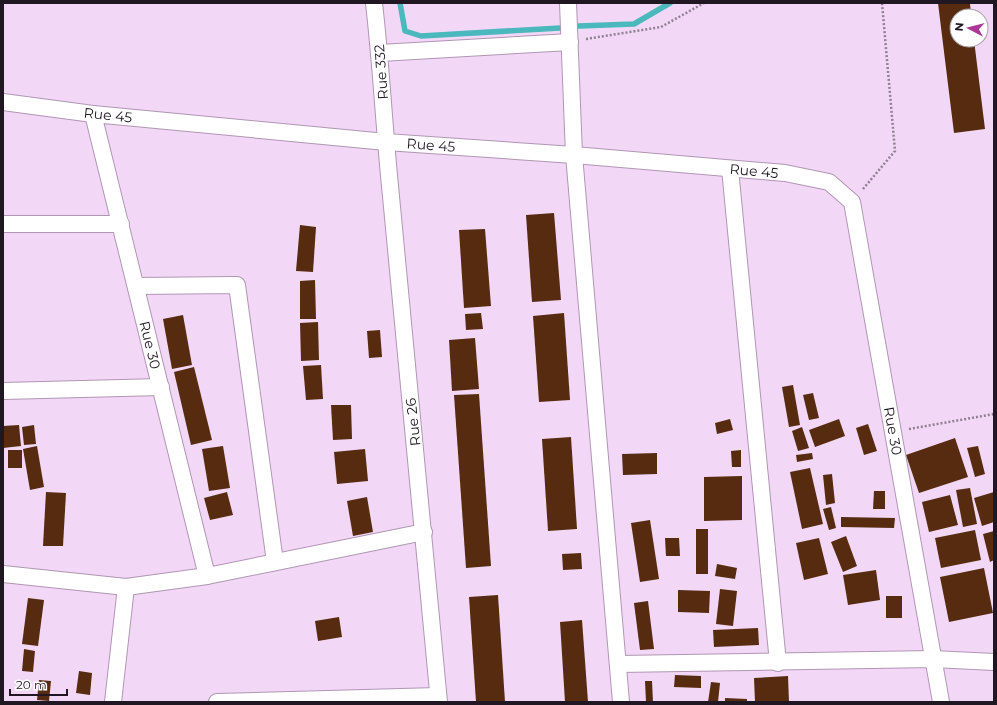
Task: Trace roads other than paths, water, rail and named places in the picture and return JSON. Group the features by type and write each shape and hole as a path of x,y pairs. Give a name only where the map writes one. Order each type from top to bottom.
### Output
{"street":[{"name":"Rue 332","path":"374,3 380,53 386,142"},
{"path":"568,3 574,155 622,702"},
{"path":"380,53 570,42"},
{"name":"Rue 45","path":"3,102 93,114 386,142 574,155 785,173 829,182 852,202"},
{"name":"Rue 30","path":"93,114 207,576"},
{"name":"Rue 26","path":"386,142 424,532 438,699"},
{"path":"730,169 778,663"},
{"name":"Rue 30","path":"852,202 941,702"},
{"path":"3,224 121,224"},
{"path":"136,286 238,285 275,562"},
{"path":"3,391 161,387"},
{"path":"3,574 126,587 207,576 424,532"},
{"path":"113,702 126,587"},
{"path":"618,664 933,660 994,662"},
{"path":"217,702 438,699"}],"waterway":[{"path":"400,3 405,31 421,36 560,28"},
{"path":"579,26 634,24 670,3"}]}
